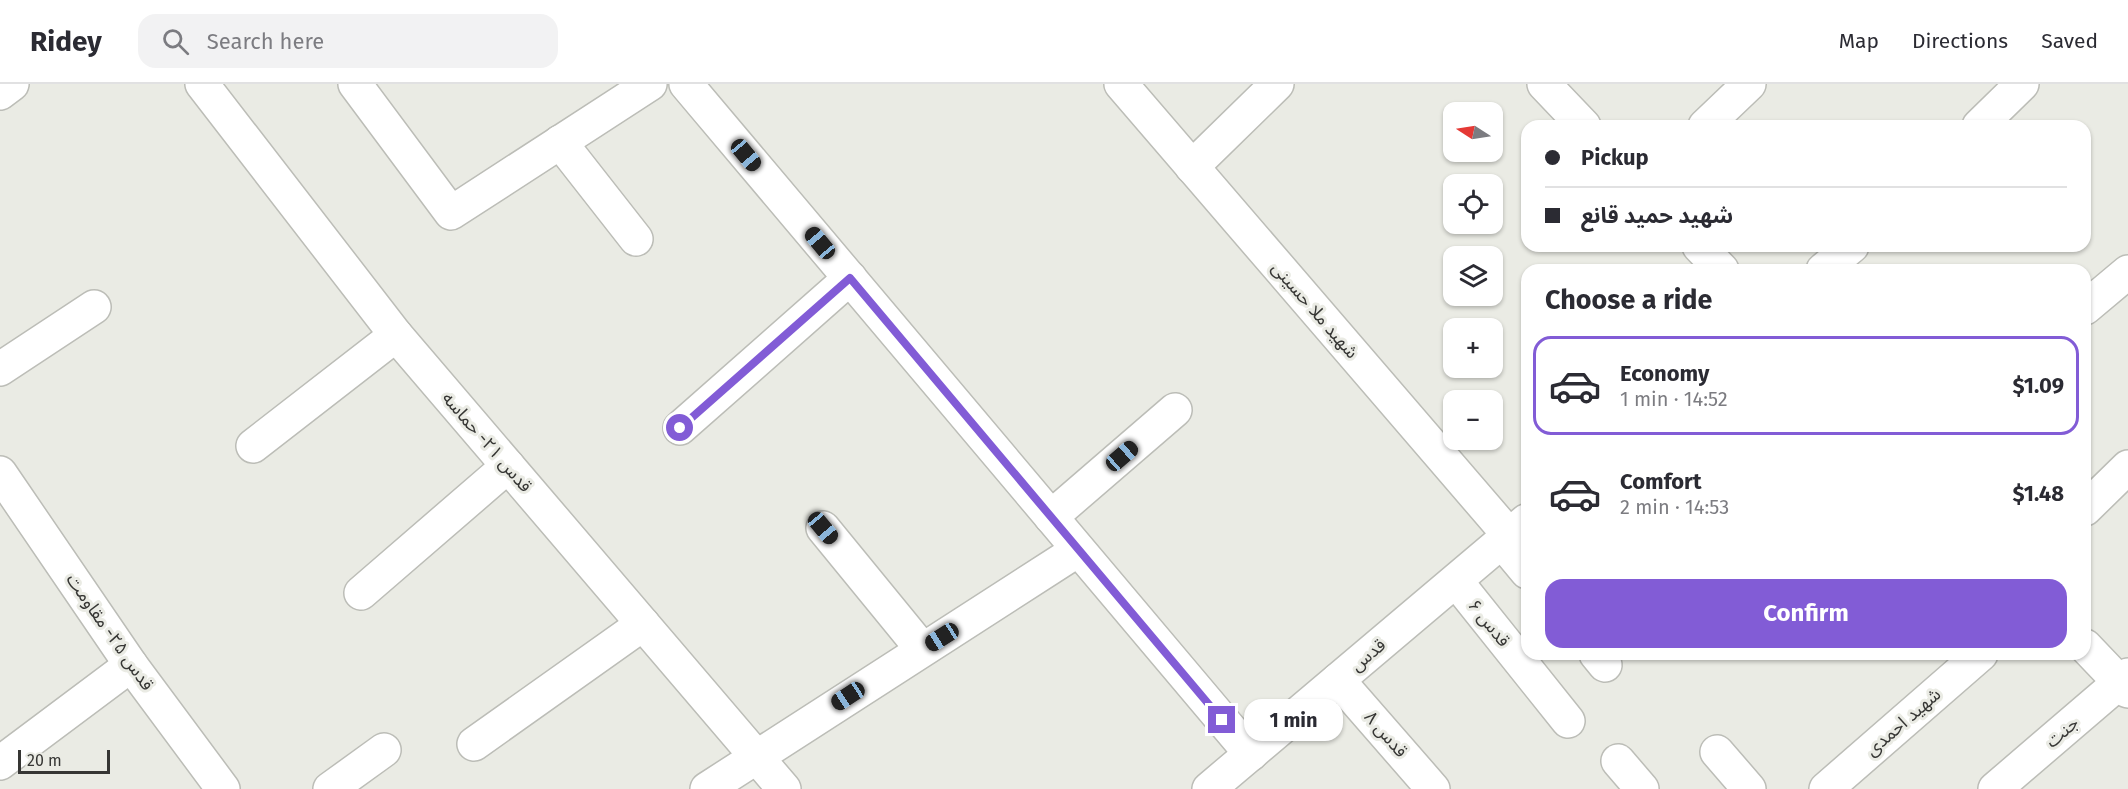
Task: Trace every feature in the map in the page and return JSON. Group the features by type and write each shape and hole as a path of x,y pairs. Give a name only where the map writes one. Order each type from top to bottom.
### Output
{"street":[{"path":"0,93 12,84"},
{"name":"قدس ۲۱- حماسه","path":"202,84 396,335 784,789"},
{"path":"355,84 451,213 650,84"},
{"path":"686,84 1251,754"},
{"name":"شهید ملا حسینی","path":"1121,84 1513,532 1521,555"},
{"path":"1192,167 1277,84"},
{"path":"1711,120 1749,84"},
{"path":"1549,86 1579,120"},
{"path":"1984,120 2012,87"},
{"path":"560,142 636,239"},
{"path":"1705,252 1716,264"},
{"path":"1830,264 1845,252"},
{"path":"2091,303 2128,272"},
{"path":"680,428 850,278"},
{"path":"0,369 94,307"},
{"path":"253,446 396,335"},
{"path":"1051,517 1175,410"},
{"path":"361,592 508,466"},
{"path":"2091,503 2128,467"},
{"name":"قدس ۲۵- مقاومت","path":"0,473 131,665 223,789"},
{"path":"823,528 922,649"},
{"name":"قدس","path":"1209,789 1513,532"},
{"path":"706,789 1078,550"},
{"name":"قدس ۶","path":"1456,581 1568,722"},
{"path":"474,744 643,624"},
{"path":"2091,651 2125,682"},
{"name":"شهید احمدی","path":"1826,789 1974,660"},
{"path":"0,763 131,665"},
{"name":"قدس ۸","path":"1338,680 1433,789"},
{"name":"جنت","path":"1995,789 2125,682"},
{"path":"330,789 384,750"},
{"path":"1717,752 1749,789"},
{"path":"1618,761 1642,789"}],"route":[{"path":"680,428 850,278 1222,720"}]}
